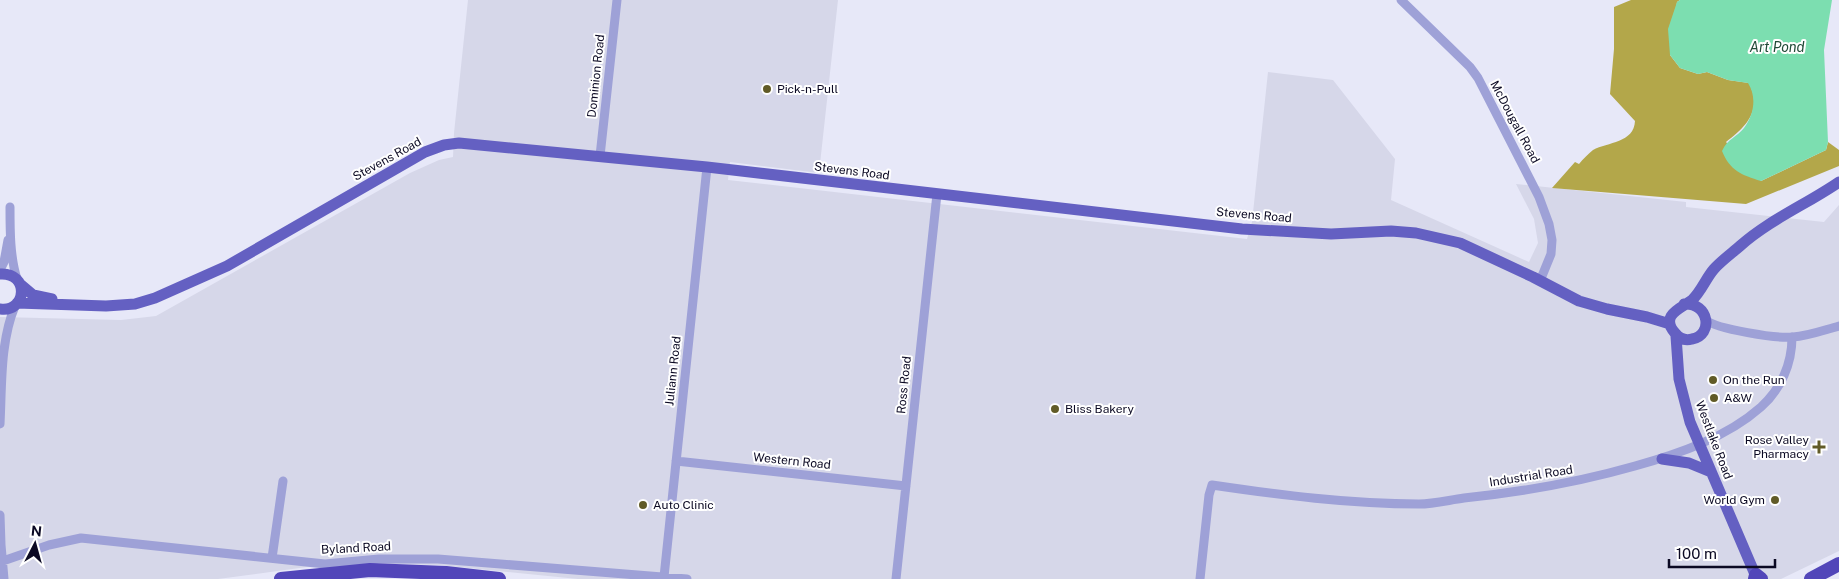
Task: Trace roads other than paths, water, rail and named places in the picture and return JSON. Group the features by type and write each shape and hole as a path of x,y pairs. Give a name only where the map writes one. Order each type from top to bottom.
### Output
{"highway":[{"path":"1811,579 1839,564"},
{"path":"281,579 370,570 446,573 499,579"}],"main road":[{"name":"Stevens Road","path":"0,309 10,309 16,304 106,306 135,304 155,298 227,266 425,152 444,145 459,143 707,167 1242,229 1331,234 1391,231 1416,232 1460,243 1579,301 1607,309 1671,319"},
{"path":"1725,260 1705,293 1704,315 1706,326 1696,338 1676,336 1671,319 1684,304 1693,299 1716,267 1751,238 1839,182"},
{"name":"Stevens Road","path":"0,272 18,281 34,294 75,304"},
{"path":"16,304 22,295 18,281"},
{"path":"1684,304 1694,305 1704,315"},
{"name":"Westlake Road","path":"1676,336 1678,380 1688,415 1698,444 1757,578"},
{"name":"Westlake Road","path":"1682,392 1686,349 1696,338"},
{"path":"1662,459 1689,464 1711,472"}],"street":[{"name":"Dominion Road","path":"600,156 618,0"},
{"name":"McDougall Road","path":"1401,0 1470,66 1536,190 1545,210 1552,240 1551,254 1540,281"},
{"name":"Juliann Road","path":"664,576 707,167"},
{"name":"Ross Road","path":"896,579 937,194"},
{"path":"10,208 14,270 18,281"},
{"path":"0,272 4,262 10,227"},
{"path":"2,354 8,321 16,304"},
{"path":"1704,315 1718,327 1741,332"},
{"path":"1696,338 1710,332 1741,332 1792,337 1839,326"},
{"path":"0,335 2,354 0,424"},
{"name":"Industrial Road","path":"1200,579 1209,495 1212,485 1343,501 1421,504 1564,484 1662,459 1715,437 1742,422 1762,407 1779,386 1786,372 1792,354 1792,337"},
{"name":"Western Road","path":"676,461 906,486"},
{"path":"272,558 283,481"},
{"path":"0,515 1,561 4,579"},
{"name":"Byland Road","path":"1,561 49,545 81,538 325,564 379,559 438,559 687,579"}],"water":[{"name":"Art Pond","path":"1680,0 1832,0 1824,50 1828,142 1826,150 1761,181 1742,174 1733,168 1722,151 1747,123 1752,112 1753,94 1748,83 1728,80 1707,72 1698,74 1680,68 1670,55 1668,29 1677,2"}],"place":[{"name":"Pick-n-Pull","path":"767,89"},
{"name":"On the Run","path":"1713,380"},
{"name":"A&W","path":"1714,398"},
{"name":"Bliss Bakery","path":"1055,409"},
{"name":"Rose Valley Pharmacy","path":"1819,447"},
{"name":"World Gym","path":"1775,500"},
{"name":"Auto Clinic","path":"643,505"}]}
